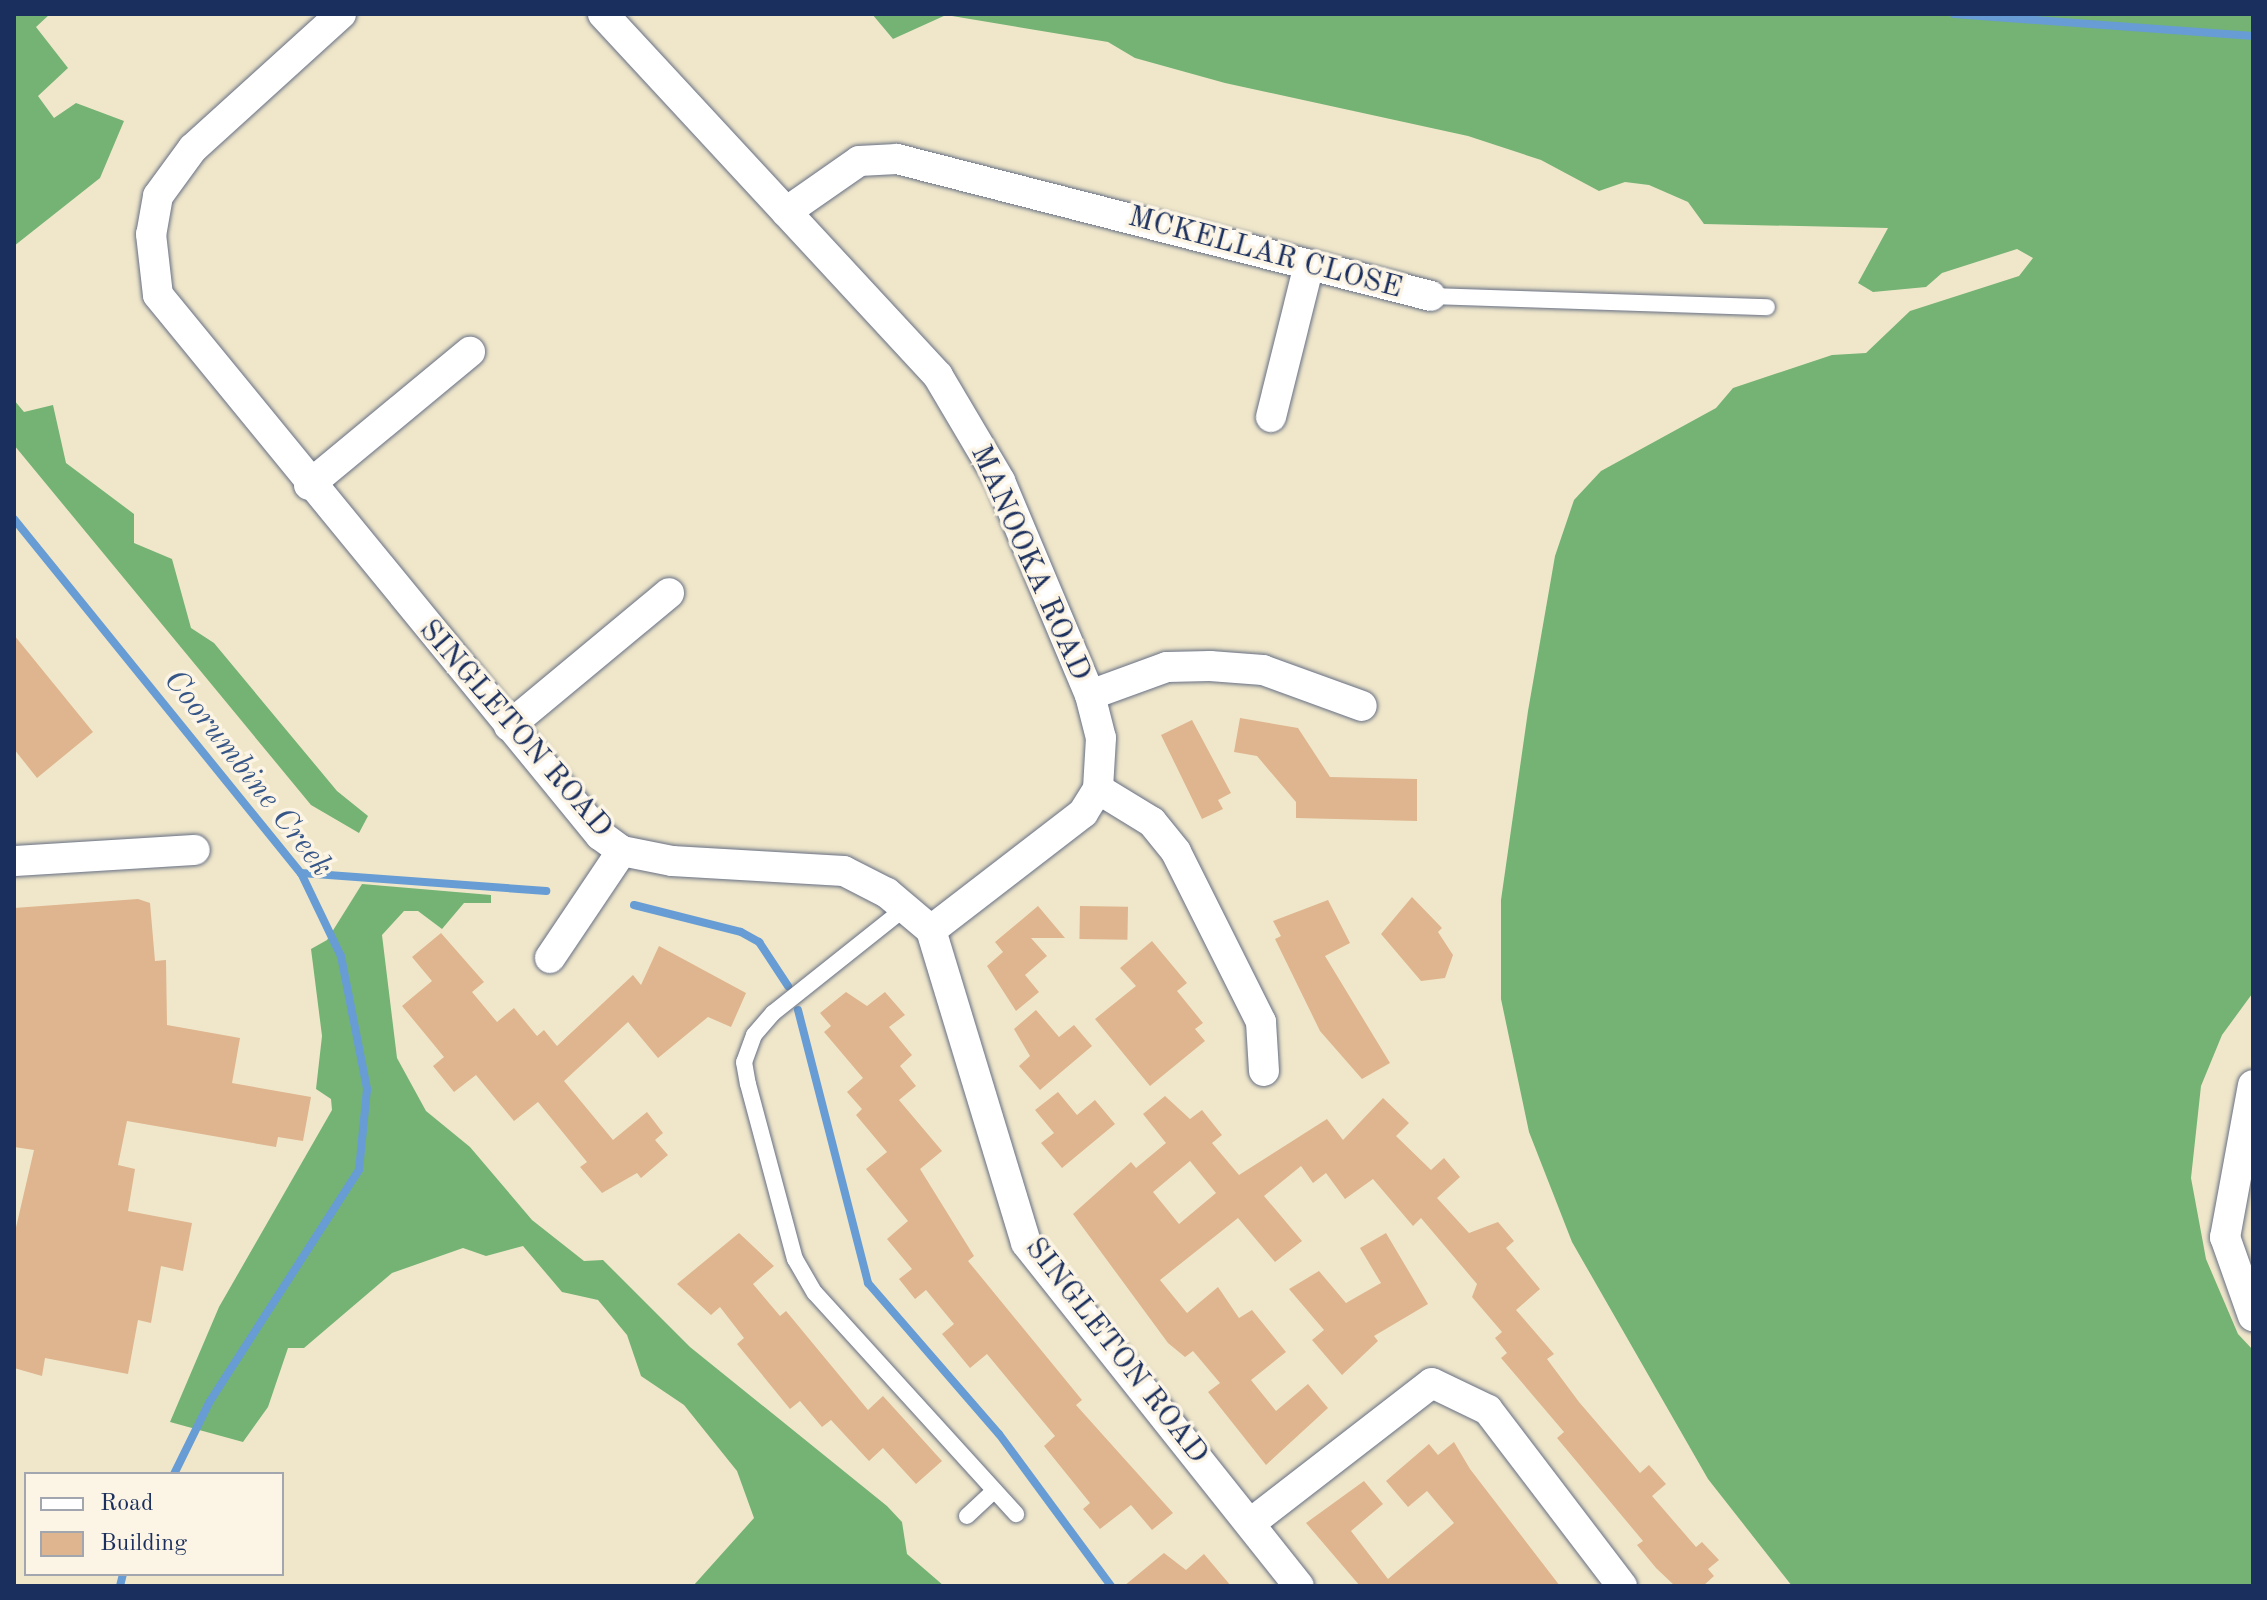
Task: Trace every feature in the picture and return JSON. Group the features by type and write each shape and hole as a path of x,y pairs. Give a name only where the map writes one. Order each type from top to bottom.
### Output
{"street":[{"name":"SINGLETON ROAD","path":"341,14 193,148 158,196 151,234 158,295 309,485 509,726 622,851 672,861 844,871 905,908 931,930 1026,1243 1252,1522 1299,1586"},
{"name":"MANOOKA ROAD","path":"603,14 938,376 1000,481 1090,695 1101,738 1098,789"},
{"name":"MCKELLAR CLOSE","path":"786,212 859,161 897,159 1431,296"},
{"path":"1271,417 1309,265"},
{"path":"309,485 470,352"},
{"path":"509,726 669,593"},
{"path":"1090,695 1167,667 1210,666 1263,670 1362,706"},
{"path":"931,930 1053,842 1098,789 1152,822 1176,852 1261,1022 1264,1071"},
{"path":"14,861 195,850"},
{"path":"550,958 622,851"},
{"path":"2253,1085 2225,1237 2253,1316"},
{"path":"1252,1522 1432,1383 1488,1410 1622,1586"}],"lane":[{"name":"MCKELLAR CLOSE","path":"1431,296 1767,307"},
{"path":"905,908 773,1013 744,1062 795,1259 815,1293 1016,1514"},
{"path":"967,1516 994,1491"}],"green space":[{"path":"14,14 50,14 36,27 68,68 38,96 54,118 76,103 124,121 100,178 14,246"},
{"path":"872,14 2253,14 2253,976 2252,994 2222,1035 2201,1086 2191,1178 2206,1259 2238,1334 2253,1350 2253,1586 1792,1586 1708,1479 1572,1242 1529,1132 1501,999 1501,900 1528,711 1555,556 1574,500 1601,471 1716,408 1733,388 1832,355 1866,353 1910,311 2019,276 2033,258 2017,249 1942,273 1926,287 1873,292 1858,283 1888,228 1704,224 1688,202 1649,185 1625,182 1599,191 1541,160 1468,136 1225,83 1135,58 1108,42 946,15 893,39"},
{"path":"14,400 24,412 53,405 66,463 134,514 134,543 172,559 191,628 214,643 337,791 368,816 359,833 311,805 14,445"},
{"path":"362,884 491,895 491,903 464,903 442,929 418,911 404,911 382,935 397,1058 426,1111 470,1147 532,1220 584,1261 603,1260 690,1347 887,1506 902,1522 907,1554 944,1586 693,1586 754,1518 737,1471 684,1405 641,1376 627,1335 598,1300 562,1292 523,1246 486,1256 463,1248 392,1273 304,1348 288,1348 268,1407 243,1442 170,1422 219,1307 332,1110 331,1099 316,1089 322,1036 311,949 327,940"}],"building":[{"path":"14,635 93,732 37,778 14,749"},
{"path":"1240,718 1298,728 1330,777 1417,779 1417,821 1296,818 1296,802 1257,756 1234,752"},
{"path":"1192,720 1231,793 1218,800 1223,809 1202,819 1161,735"},
{"path":"1412,897 1442,928 1438,932 1453,955 1445,978 1421,981 1381,934"},
{"path":"138,899 150,903 155,961 166,960 167,1025 240,1038 232,1083 311,1097 303,1141 278,1137 276,1147 127,1121 118,1165 135,1169 128,1211 192,1223 183,1271 161,1266 151,1323 138,1320 128,1374 45,1358 42,1376 14,1368 14,1236 34,1150 14,1147 14,908"},
{"path":"1328,900 1350,943 1325,956 1390,1063 1362,1079 1320,1031 1275,939 1281,936 1273,921"},
{"path":"1038,906 1065,938 1031,938 1047,956 1025,975 1039,992 1016,1011 987,966 1003,952 995,942"},
{"path":"1080,906 1128,907 1127,940 1079,939"},
{"path":"441,933 484,982 472,992 497,1022 514,1008 537,1036 544,1030 557,1046 633,975 641,985 659,946 746,993 731,1027 708,1017 658,1058 628,1022 564,1081 613,1140 647,1112 663,1133 655,1140 668,1155 641,1178 637,1173 602,1193 580,1167 587,1162 538,1102 514,1121 476,1075 454,1092 433,1066 444,1057 402,1006 432,981 412,957"},
{"path":"1152,941 1187,983 1177,991 1203,1023 1195,1029 1205,1041 1150,1086 1095,1019 1136,986 1120,968"},
{"path":"846,992 867,1006 885,992 905,1015 889,1027 912,1055 900,1066 916,1086 899,1100 942,1151 920,1169 974,1256 968,1261 1082,1400 1076,1405 1173,1513 1152,1530 1131,1505 1100,1529 1083,1509 1090,1503 1044,1446 1055,1436 987,1354 970,1368 942,1334 954,1324 926,1290 915,1299 899,1279 912,1269 887,1239 908,1221 866,1169 887,1152 856,1115 862,1109 847,1092 863,1078 824,1032 831,1026 820,1013"},
{"path":"1036,1010 1059,1037 1074,1025 1092,1046 1040,1090 1019,1066 1030,1056 1014,1029"},
{"path":"1058,1092 1077,1115 1095,1100 1115,1124 1062,1168 1041,1143 1054,1133 1035,1110"},
{"path":"1165,1096 1190,1119 1202,1110 1222,1135 1212,1143 1239,1175 1327,1119 1343,1140 1383,1098 1409,1123 1396,1136 1431,1170 1444,1158 1460,1177 1437,1198 1469,1233 1498,1222 1514,1241 1506,1248 1540,1289 1516,1310 1554,1354 1547,1359 1579,1402 1640,1473 1649,1465 1666,1484 1652,1496 1696,1547 1702,1542 1719,1560 1708,1569 1714,1576 1703,1586 1675,1586 1656,1568 1637,1545 1643,1541 1557,1438 1564,1432 1501,1358 1507,1353 1495,1338 1502,1332 1472,1297 1477,1284 1421,1218 1413,1226 1373,1179 1345,1199 1326,1173 1313,1183 1301,1166 1264,1196 1302,1241 1275,1262 1238,1218 1160,1280 1187,1313 1218,1287 1239,1318 1252,1310 1286,1352 1251,1380 1276,1411 1308,1384 1328,1408 1266,1465 1208,1392 1220,1383 1193,1351 1185,1357 1168,1343 1073,1214 1131,1162 1136,1168 1166,1143 1143,1114","holes":["1190,1161 1216,1193 1179,1224 1153,1192"]},
{"path":"739,1233 774,1266 753,1284 780,1316 786,1311 868,1410 883,1396 942,1461 916,1484 883,1448 869,1461 831,1420 822,1427 800,1401 790,1409 737,1344 744,1338 720,1307 711,1315 677,1284"},
{"path":"1386,1233 1428,1304 1374,1336 1378,1341 1342,1375 1312,1340 1324,1330 1289,1289 1319,1271 1346,1303 1381,1283 1360,1248"},
{"path":"1454,1442 1470,1469 1560,1586 1360,1586 1306,1523 1364,1481 1383,1504 1351,1531 1388,1579 1454,1523 1427,1491 1408,1507 1386,1481 1429,1444 1438,1455"},
{"path":"1164,1553 1186,1570 1204,1554 1231,1586 1124,1586"}],"waterway":[{"name":"Coorumbine Creek","path":"1954,14 2253,36"},
{"name":"Coorumbine Creek","path":"14,519 301,873 341,956 367,1089 359,1170 209,1403 175,1472"},
{"path":"301,873 546,891"},
{"path":"634,905 741,932 759,942 788,986"},
{"path":"798,1010 868,1283 999,1434 1111,1586"},
{"name":"Coorumbine Creek","path":"120,1586 122,1576"}]}
